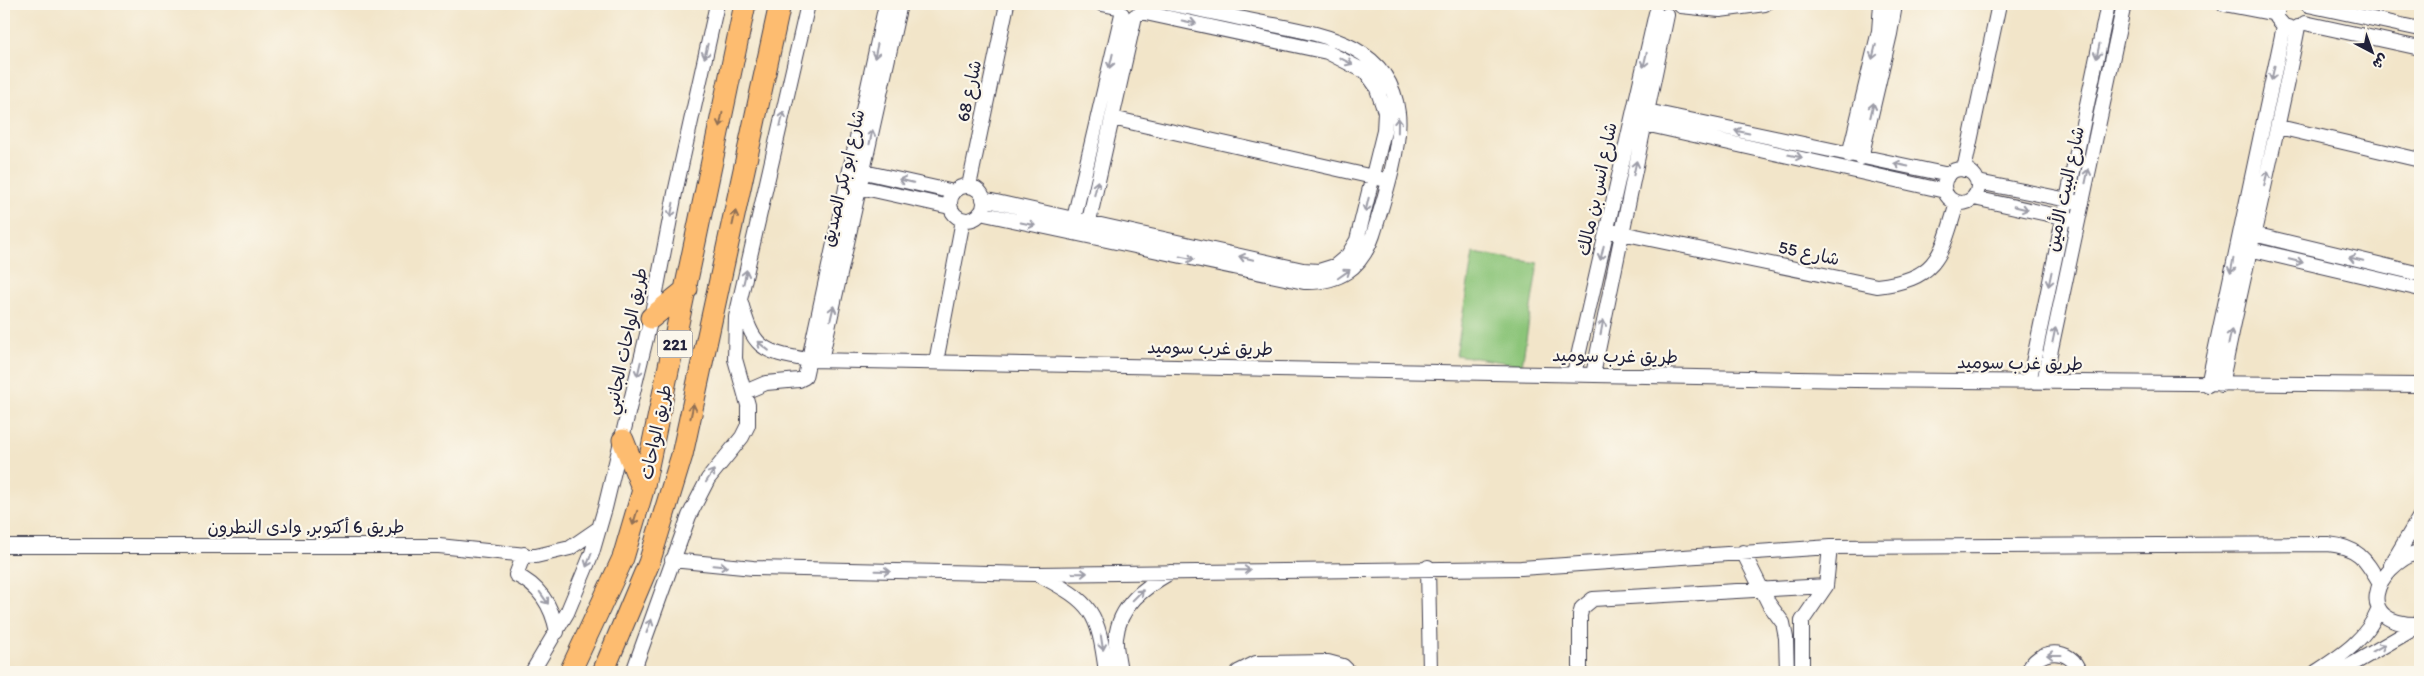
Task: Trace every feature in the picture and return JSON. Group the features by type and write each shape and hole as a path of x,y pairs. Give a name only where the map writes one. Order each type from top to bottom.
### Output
{"highway":[{"name":"طريق الواحات","path":"570,672 623,558 643,490 687,288 745,4"},
{"name":"طريق الواحات","path":"603,672 648,564 682,455 780,4"},
{"path":"767,68 785,38 794,4"},
{"path":"651,318 687,288"},
{"path":"623,440 643,490"}],"street":[{"name":"طريق الواحات الجانبي","path":"532,672 557,632 581,581 599,528 623,440 651,318 675,193 717,4"},
{"path":"632,672 672,560 702,489 745,431 749,412 738,372 734,345 740,299 808,4"},
{"name":"شارع ابو بكر الصديق","path":"815,360 854,186 886,4"},
{"name":"شارع ابو بكر الصديق","path":"857,170 900,4"},
{"name":"شارع 68","path":"969,186 1007,4"},
{"path":"1102,4 1316,49 1337,56 1366,72 1380,94 1385,112 1384,131 1374,177 1367,233"},
{"path":"980,213 1073,226 1277,271 1328,269 1348,255 1367,233 1387,180 1398,133 1398,112 1389,83 1370,60 1347,44 1320,35 1171,4"},
{"path":"1657,11 1676,12 1682,5 1720,10 1765,4"},
{"path":"1853,159 1879,31 1881,4"},
{"path":"1853,159 1890,34 1894,4"},
{"path":"1964,170 1998,4"},
{"name":"شارع البيت الأمين","path":"2029,382 2108,4"},
{"name":"شارع البيت الأمين","path":"2044,382 2124,4"},
{"path":"2224,4 2420,48"},
{"path":"2288,19 2309,14 2308,4 2420,29"},
{"path":"1087,229 1112,118 1130,9"},
{"path":"1073,226 1130,9"},
{"name":"شارع انس بن مالك","path":"1574,374 1614,232 1643,116 1657,11"},
{"path":"2247,241 2279,127 2288,19"},
{"path":"2214,385 2247,241 2288,19"},
{"path":"1643,116 1853,159 1949,174"},
{"path":"1112,118 1387,180"},
{"path":"2279,127 2420,160"},
{"path":"1853,159 1945,191"},
{"path":"857,170 954,192"},
{"path":"1956,170 1964,170 1973,174 1978,182 1978,190 1974,198 1966,202 1957,203 1949,198 1945,191 1945,182 1949,174 1956,170"},
{"path":"1978,182 2081,204"},
{"path":"854,186 950,207"},
{"path":"983,199 980,213 972,219 962,220 955,215 950,207 950,199 954,192 960,187 969,186 977,189 983,199 1073,226"},
{"path":"1974,198 2078,220"},
{"name":"شارع 55","path":"1614,232 1876,286 1903,283 1926,271 1942,252 1957,203"},
{"path":"936,362 962,220"},
{"name":"شارع انس بن مالك","path":"1593,375 1614,232"},
{"path":"2247,241 2420,274"},
{"path":"2247,241 2384,282 2420,289"},
{"path":"2384,282 2388,267"},
{"name":"طريق غرب سوميد","path":"740,299 749,329 761,346 780,355 815,360 2214,385 2420,385"},
{"path":"745,392 766,383 803,379 815,360"},
{"path":"2316,672 2349,650 2364,636 2379,609 2380,584 2420,516"},
{"name":"طريق 6 أكتوبر, وادى النطرون","path":"4,546 439,546 536,556 559,552 581,543 599,528"},
{"path":"672,560 753,568 1036,574 1548,566 1830,547 2328,544 2353,549 2368,564 2380,584"},
{"path":"1802,672 1802,621 1826,586 1830,547"},
{"path":"2386,572 2409,554 2420,551"},
{"path":"1743,552 1762,589 1783,623 1786,638 1787,672"},
{"path":"524,554 516,575 526,580 542,594 552,612 557,632"},
{"path":"1428,567 1430,672"},
{"path":"1120,672 1116,639 1119,623 1127,608 1138,594 1173,571"},
{"path":"1036,574 1073,593 1092,613 1101,638 1106,672"},
{"path":"1580,672 1580,614 1582,608 1593,599 1826,586"},
{"path":"2379,609 2387,619 2403,624 2420,624"},
{"path":"1783,623 1802,621"},
{"path":"2339,672 2420,624"},
{"path":"2028,672 2035,660 2050,653 2067,656 2073,661 2079,672"},
{"path":"1238,672 1256,663 1328,662 1343,666 1349,672"}],"green space":[{"path":"1473,253 1538,263 1522,365 1456,355"}]}
